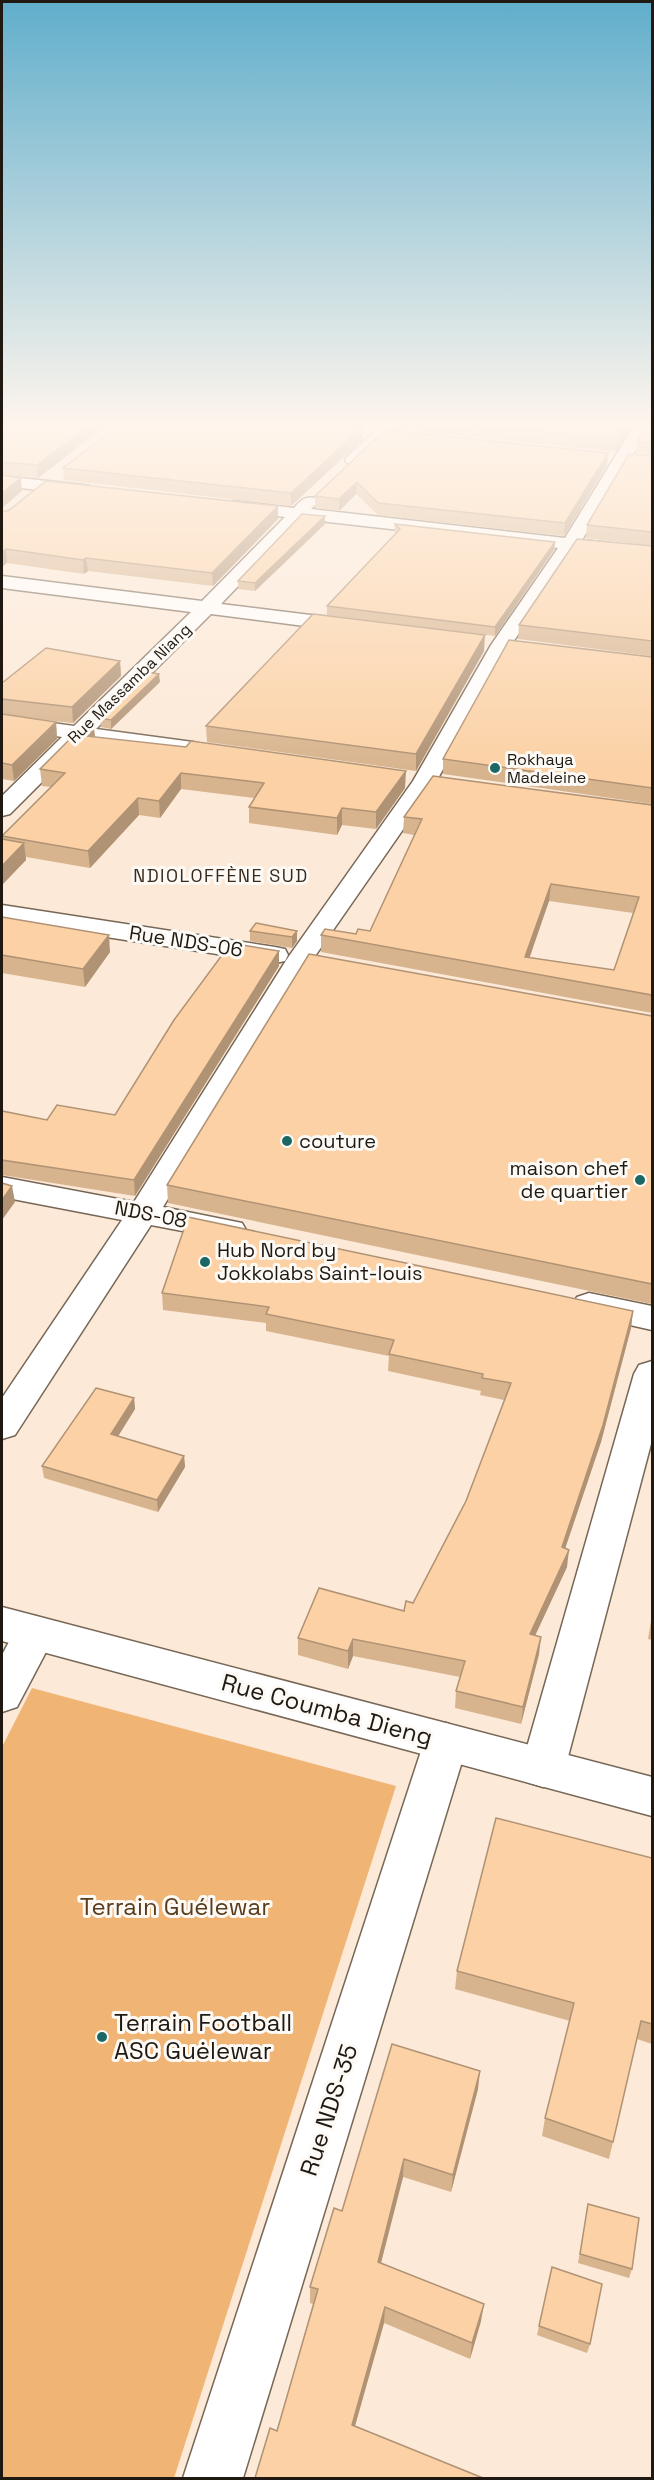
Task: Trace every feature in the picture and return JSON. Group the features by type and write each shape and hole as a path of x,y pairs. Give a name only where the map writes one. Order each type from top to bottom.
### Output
{"street":[{"name":"Rue Massamba Niang","path":"2,809 206,608 271,540"},
{"path":"541,540 652,553"},
{"path":"2,1426 312,961 424,782 501,645 573,540"},
{"path":"2,582 371,629"},
{"path":"2,722 216,752"},
{"name":"Rue NDS-06","path":"2,913 312,961"},
{"name":"NDS-08","path":"2,1187 144,1212 259,1236"},
{"path":"560,1299 652,1318"},
{"path":"543,1768 652,1374"},
{"path":"2,1694 18,1629"},
{"name":"Rue Coumba Dieng","path":"18,1629 652,1797"},
{"name":"Rue NDS-35","path":"213,2478 446,1742"}],"green space":[{"name":"Terrain Guélewar","path":"32,1688 396,1786 174,2478 2,2478 2,1747"}],"building":[{"path":"2,540 245,540 212,573 86,558 83,560 6,549 2,552"},
{"path":"277,540 300,540 255,583 238,581"},
{"path":"390,540 535,540 555,542 495,627 327,606"},
{"path":"577,540 652,546 652,641 519,625"},
{"path":"313,614 485,635 416,754 206,726"},
{"path":"509,640 652,657 652,788 443,759"},
{"path":"46,648 120,661 72,707 2,699 2,683"},
{"path":"147,672 159,674 111,720 100,718"},
{"path":"2,714 56,722 12,765 2,763"},
{"path":"83,726 94,728 86,736 186,747 191,741 406,771 376,812 342,808 337,818 249,807 264,783 181,773 159,801 138,798 88,851 2,836 65,773 40,769"},
{"path":"433,776 652,805 652,995 321,935 325,929 356,934 358,929 370,931 422,819 404,817","holes":["551,884 639,897 614,970 525,957"]},
{"path":"2,839 24,843 2,866"},
{"path":"2,917 109,935 83,969 2,955"},
{"path":"256,923 297,931 292,937 250,931"},
{"path":"236,944 279,951 134,1180 2,1160 2,1111 47,1120 57,1105 115,1115 174,1020 222,955 226,956"},
{"path":"309,954 652,1016 652,1284 167,1185"},
{"path":"2,1183 12,1186 2,1200"},
{"path":"188,1217 633,1311 603,1425 562,1547 569,1550 530,1634 541,1637 523,1707 456,1691 465,1661 353,1639 348,1651 298,1638 319,1588 404,1611 406,1601 413,1603 466,1501 511,1383 482,1378 483,1374 389,1354 394,1340 266,1314 269,1307 162,1293"},
{"path":"96,1388 134,1398 111,1434 184,1456 157,1500 42,1466"},
{"path":"496,1818 652,1858 652,2024 641,2021 613,2142 545,2118 574,2003 457,1971"},
{"path":"392,2044 480,2071 453,2175 404,2159 378,2262 484,2304 472,2343 385,2307 352,2425 483,2478 255,2478 270,2428 277,2431 318,2289 310,2287 334,2208 342,2211"},
{"path":"588,2204 639,2218 632,2269 580,2254"},
{"path":"552,2267 602,2284 590,2344 539,2326"}],"place":[{"name":"Rokhaya Madeleine","path":"495,768"},
{"name":"couture","path":"287,1141"},
{"name":"maison chef de quartier","path":"640,1180"},
{"name":"Hub Nord by Jokkolabs Saint-louis","path":"205,1262"},
{"name":"Terrain Football ASC Guėlewar","path":"102,2037"}],"district":[{"name":"NDIOLOFFÈNE SUD","path":"221,876"}]}
